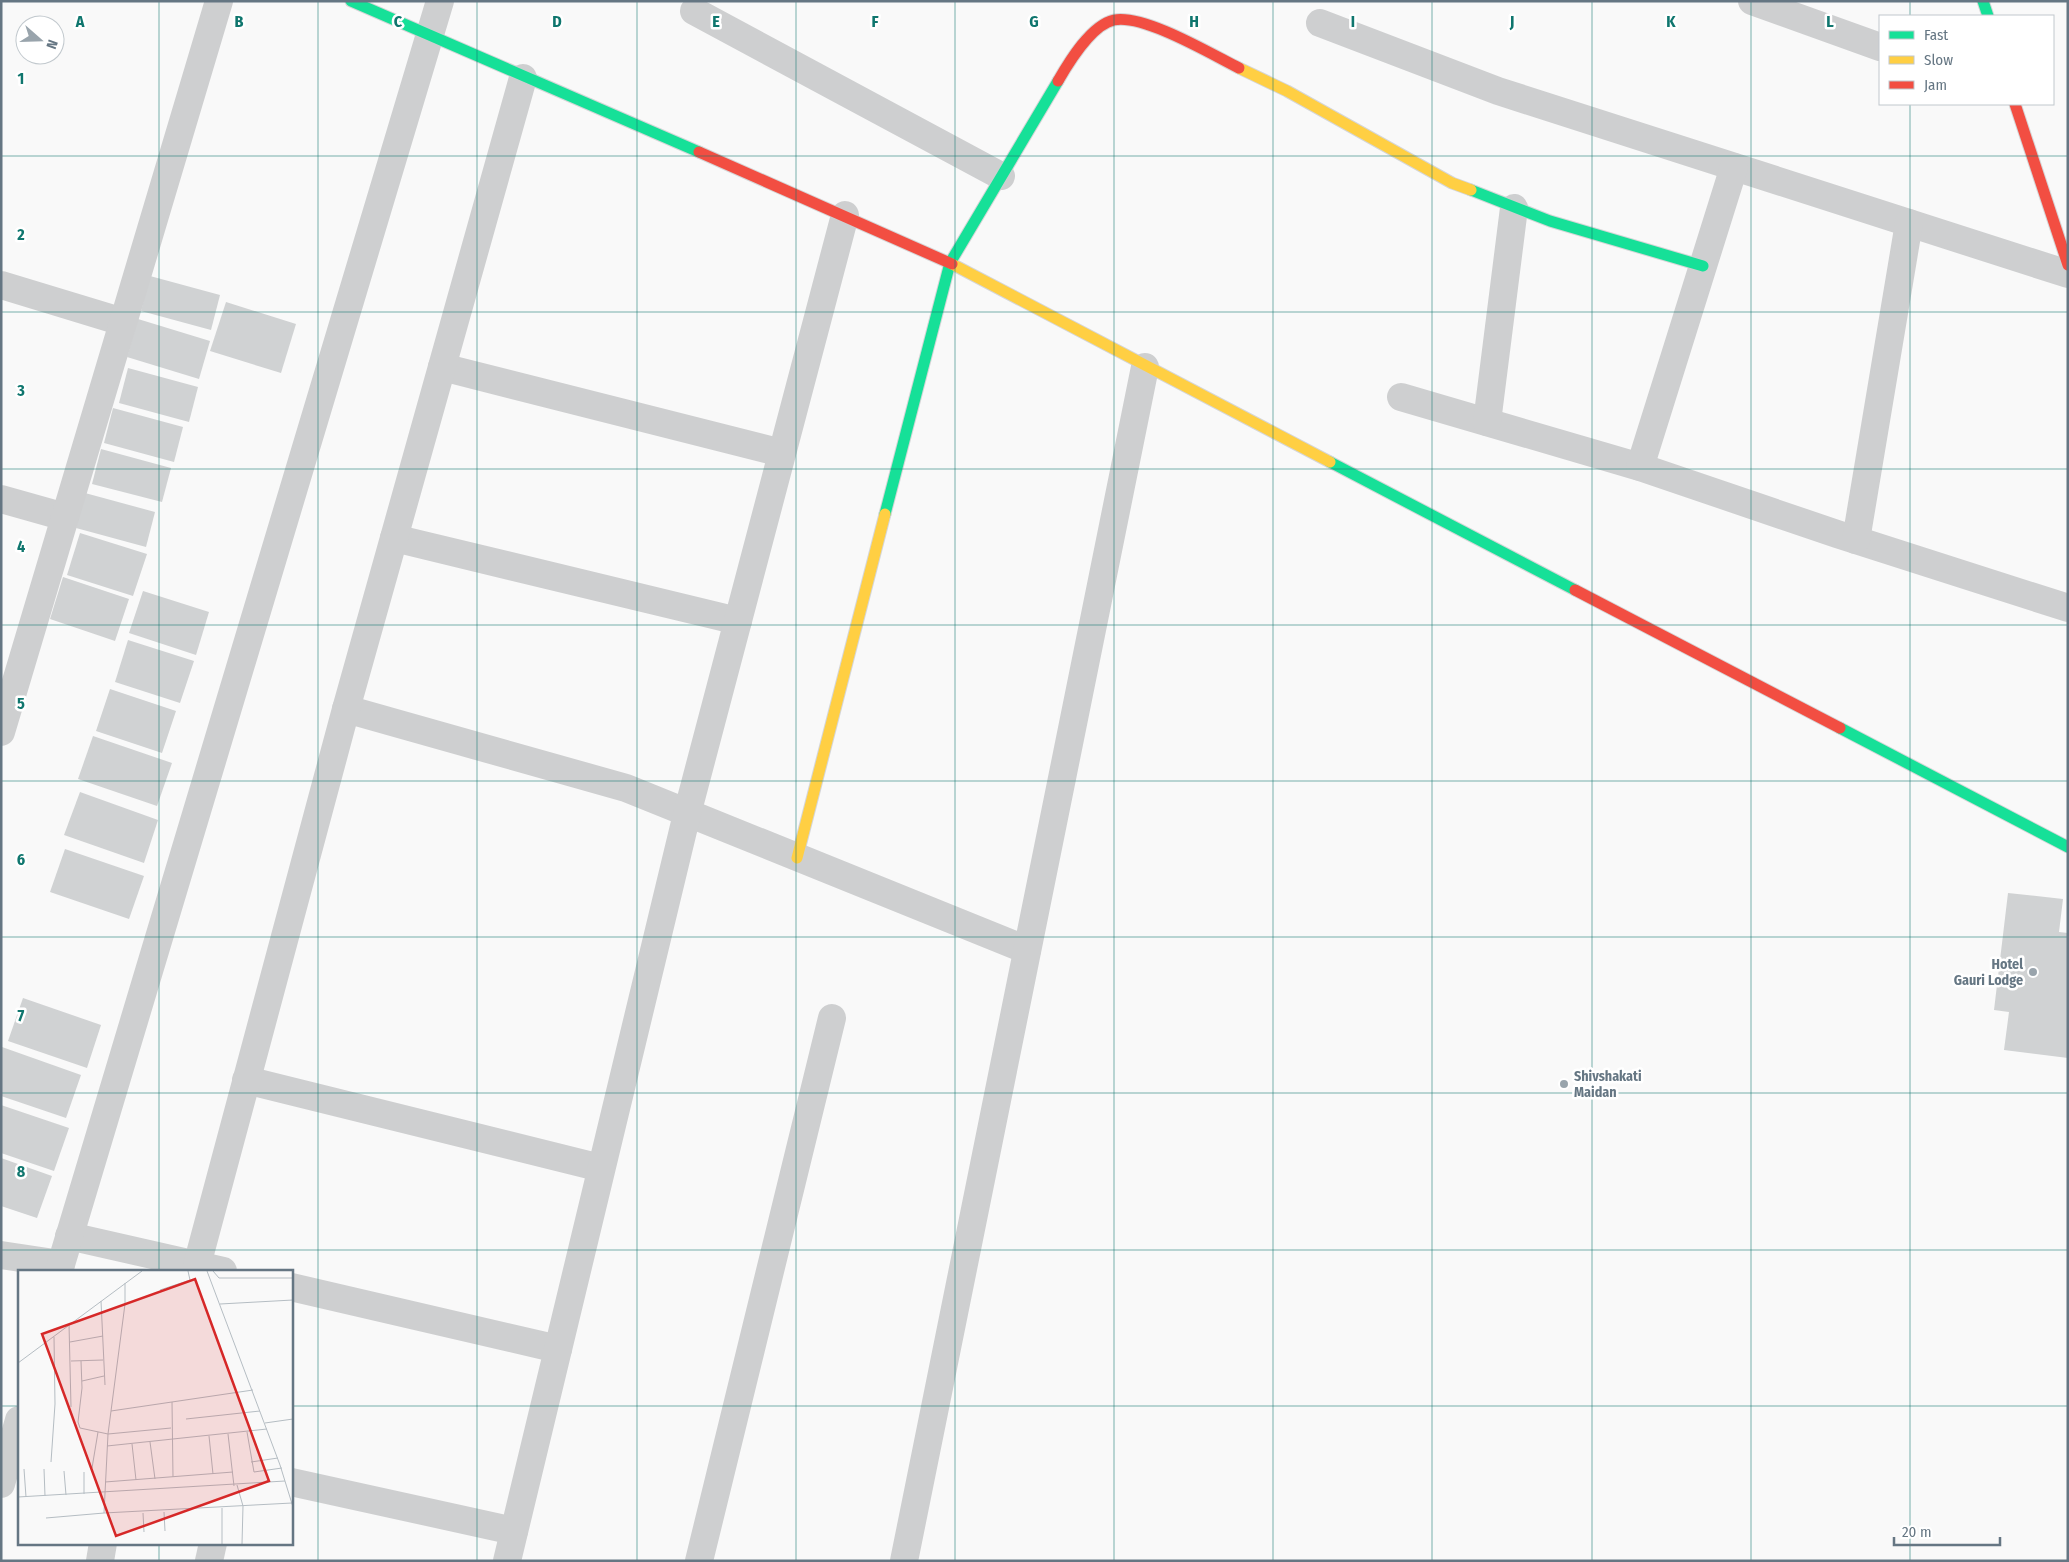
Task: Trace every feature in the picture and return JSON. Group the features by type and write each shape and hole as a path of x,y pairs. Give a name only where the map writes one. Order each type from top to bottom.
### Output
{"street":[{"path":"1,732 219,1"},
{"path":"351,1 523,78 845,215 950,263 2068,847"},
{"path":"1,1255 60,1267 440,1"},
{"path":"1752,1 1879,47"},
{"path":"1983,1 1988,15"},
{"path":"694,11 1001,176"},
{"path":"797,858 950,263 1073,55 1093,33 1114,20 1136,21 1160,30 1287,91 1452,184 1550,221 1703,266"},
{"path":"1320,23 1498,91 2068,274"},
{"path":"69,1236 210,1268 246,1080 346,709 523,78"},
{"path":"2015,105 2068,265"},
{"path":"1640,467 1734,166"},
{"path":"1487,422 1514,208"},
{"path":"507,1561 687,814 845,215"},
{"path":"1856,540 1909,223"},
{"path":"1,285 123,322"},
{"path":"442,367 782,453"},
{"path":"904,1561 1146,367"},
{"path":"1401,397 1640,467 2068,609"},
{"path":"1,499 65,517"},
{"path":"394,538 738,621"},
{"path":"346,709 626,788 1027,950"},
{"path":"699,1561 832,1018"},
{"path":"246,1080 601,1168"},
{"path":"292,1287 558,1349"},
{"path":"1,1484 18,1424"},
{"path":"292,1482 514,1531"},
{"path":"100,1561 103,1544"},
{"path":"209,1561 213,1544"}],"building":[{"path":"150,276 220,295 211,330 141,311"},
{"path":"226,302 296,324 281,373 210,351"},
{"path":"138,319 210,341 199,379 127,357"},
{"path":"128,368 198,387 189,422 119,403"},
{"path":"113,408 183,427 174,462 104,443"},
{"path":"101,449 171,468 162,502 92,484"},
{"path":"85,493 155,512 146,547 76,528"},
{"path":"80,533 147,554 133,596 67,575"},
{"path":"63,577 129,599 115,641 50,619"},
{"path":"143,591 209,612 196,655 129,633"},
{"path":"128,640 194,661 180,703 115,682"},
{"path":"110,689 176,711 162,753 96,731"},
{"path":"93,736 172,763 157,806 78,779"},
{"path":"80,792 158,820 144,863 64,835"},
{"path":"65,849 144,876 129,919 50,892"},
{"name":"Hotel Gauri Lodge","path":"2008,893 2063,899 2059,932 2068,933 2068,1058 2004,1050 2009,1012 1994,1010"},
{"path":"23,998 101,1025 87,1068 8,1041"},
{"path":"2,1047 81,1075 66,1118 1,1096"},
{"path":"1,1105 69,1128 54,1171 1,1153"},
{"path":"1,1158 52,1176 37,1218 1,1206"}],"traffic: fast":[{"path":"351,1 699,152"},
{"path":"1983,1 1988,15"},
{"path":"885,514 950,263 1058,81"},
{"path":"1471,190 1550,221 1703,266"},
{"path":"1330,462 1575,590"},
{"path":"1840,728 2068,847"}],"traffic: slow":[{"path":"1239,68 1287,91 1452,183 1471,190"},
{"path":"952,264 1330,462"},
{"path":"797,858 885,514"}],"traffic: jam":[{"path":"1058,81 1074,55 1089,36 1105,23 1114,20 1127,20 1159,29 1177,36 1239,68"},
{"path":"2015,105 2068,265"},
{"path":"699,152 952,264"},
{"path":"1575,590 1840,728"}],"place":[{"name":"Hotel Gauri Lodge","path":"2033,972"},
{"name":"Shivshakati Maidan","path":"1564,1084"}]}
